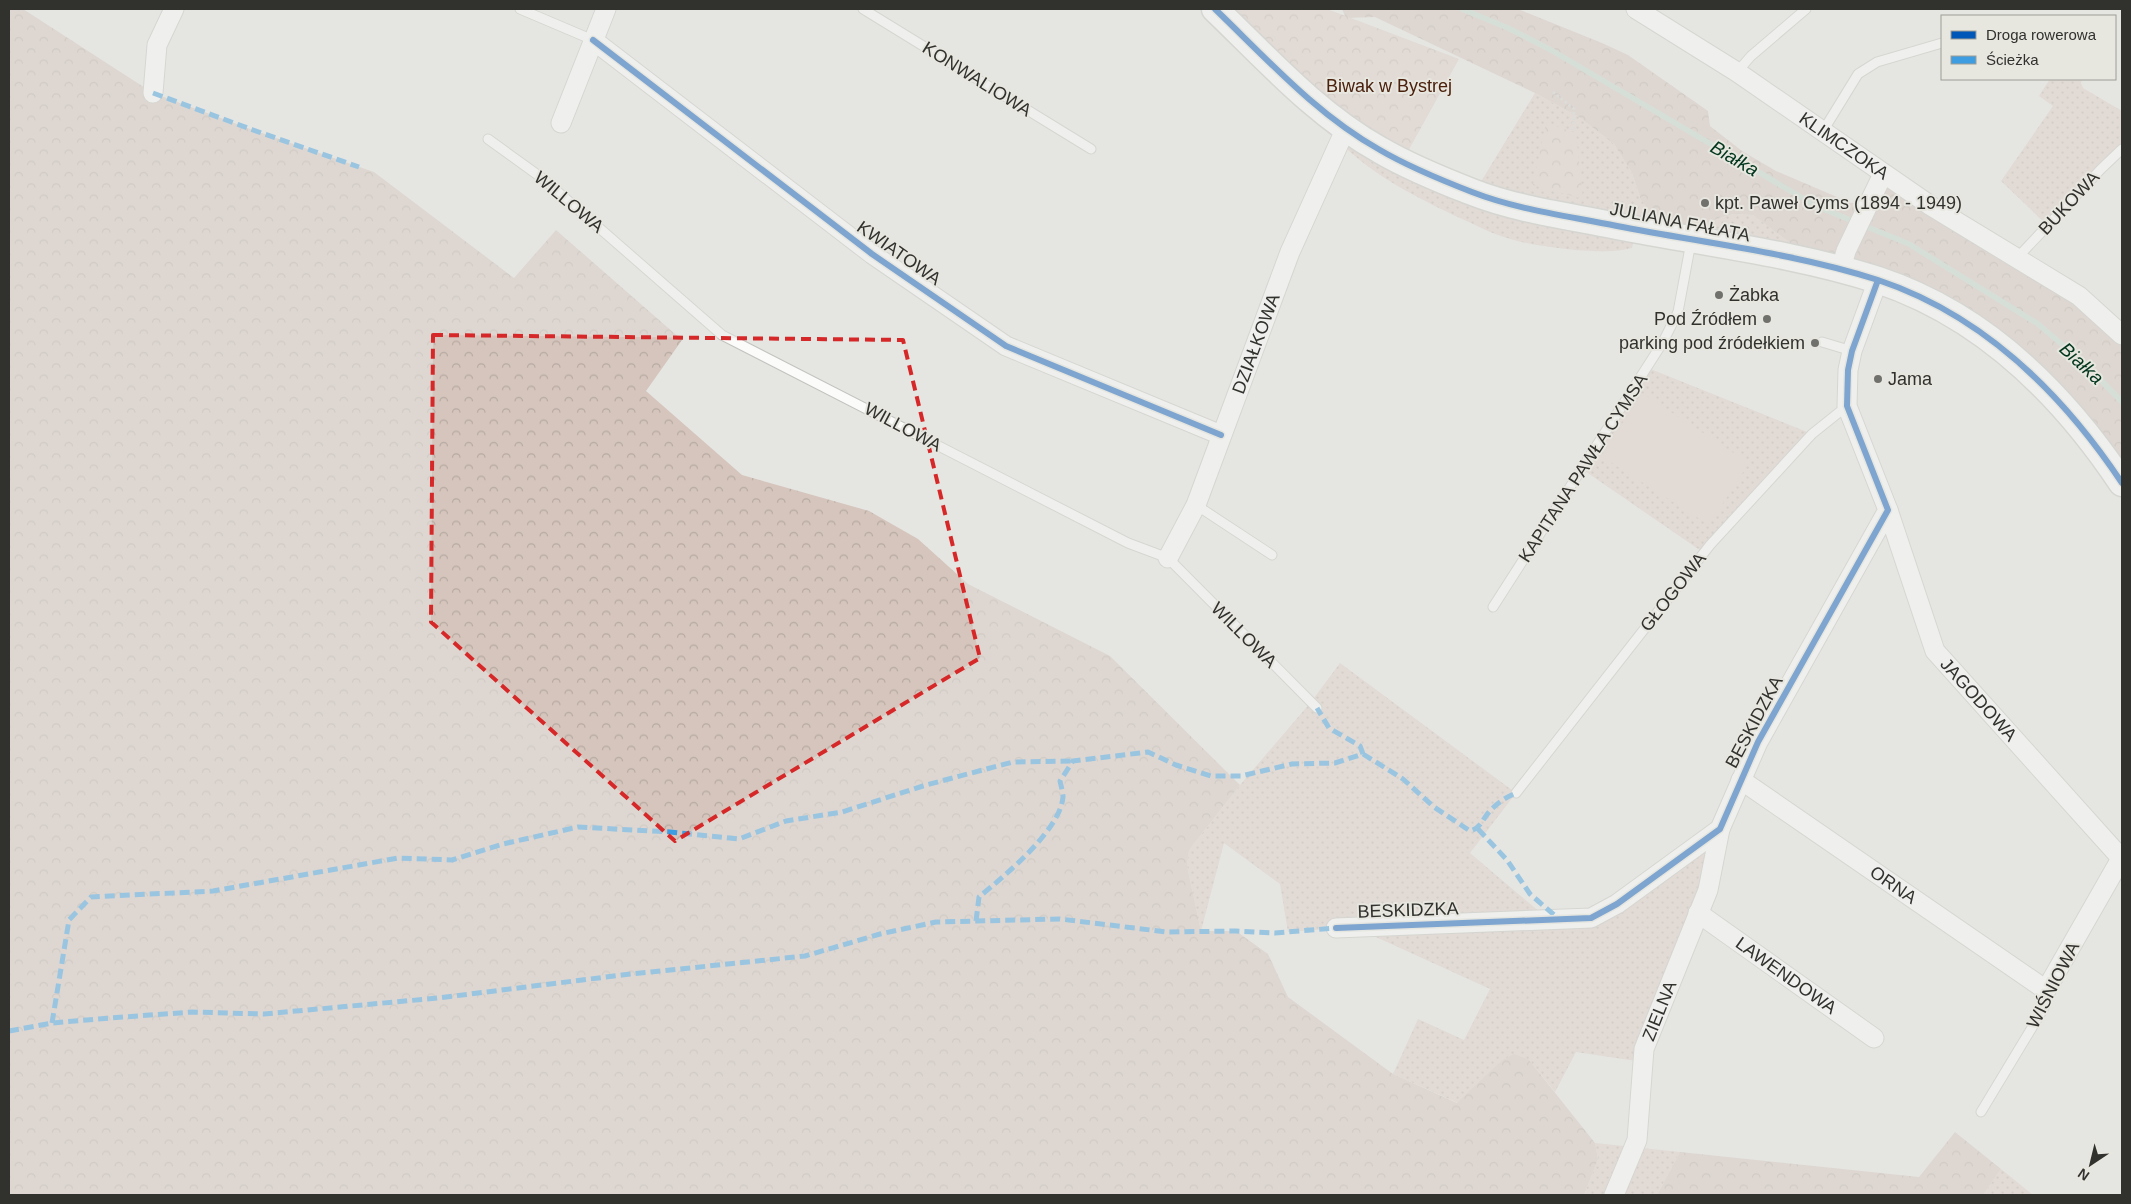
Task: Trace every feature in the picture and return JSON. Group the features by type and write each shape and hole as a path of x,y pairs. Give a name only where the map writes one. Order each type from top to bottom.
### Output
{"street":[{"path":"153,93 157,45 174,9"},
{"path":"561,123 606,9"},
{"name":"JULIANA FAŁATA","path":"1215,9 1304,94 1346,128 1380,150 1474,193 1534,209 1692,240 1844,260 1878,280 1903,289 1953,314 2017,358 2065,406 2103,455 2122,484"},
{"name":"KLIMCZOKA","path":"1636,9 1737,72 1883,174 2079,296 2122,335"},
{"name":"KWIATOWA","path":"593,40 872,254 1006,346 1221,435"},
{"name":"DZIAŁKOWA","path":"1168,558 1196,505 1290,252 1346,128"},
{"path":"1844,260 1883,174"},
{"path":"1878,280 1852,351 1848,370 1847,406 1888,510"},
{"name":"BESKIDZKA","path":"1336,928 1591,918 1617,904 1720,829 1758,742 1888,510"},
{"name":"JAGODOWA","path":"1888,510 1935,651 2122,858"},
{"name":"ORNA","path":"1741,780 2046,990"},
{"name":"ZIELNA","path":"1614,1195 1638,1140 1644,1049 1708,890 1720,829"},
{"name":"WIŚNIOWA","path":"2046,990 2122,858"},
{"name":"LAWENDOWA","path":"1698,913 1874,1038"}],"lane":[{"path":"520,9 593,40"},
{"name":"KONWALIOWA","path":"863,9 1091,148"},
{"path":"1737,72 1751,56 1806,9"},
{"path":"1823,131 1858,74 1877,62 1941,43"},
{"name":"WILLOWA","path":"488,139 542,178 722,335 1128,543 1168,558 1317,708"},
{"name":"BUKOWA","path":"2017,258 2122,149"},
{"name":"KAPITANA PAWŁA CYMSA","path":"1493,607 1663,342 1678,312 1692,240"},
{"path":"1822,342 1852,351"},
{"name":"GŁOGOWA","path":"1516,793 1710,545 1812,434 1847,406"},
{"path":"1196,505 1272,555"},
{"name":"WIŚNIOWA","path":"1981,1112 2045,1006 2046,990"}],"path":[{"path":"1553,92 1574,108 1573,132"}],"highlighted area":[{"path":"433,335 903,340 980,658 675,841 431,622"}],"green space":[{"path":"9,9 23,9 153,93 374,172 514,278 556,230 682,340 646,391 742,475 869,511 918,539 968,584 1110,656 1240,785 1189,850 1187,866 1201,931 1236,931 1268,954 1288,997 1393,1074 1457,1103 1501,1061 1514,1054 1529,1060 1595,1143 1598,1159 1584,1195 9,1195"},
{"name":"Biwak w Bystrej","path":"1232,9 1327,9 1459,59 1407,153 1361,126 1303,84 1282,55"},
{"path":"1342,9 1518,9 1628,55 1708,111 1710,126 1742,151 1776,171 1851,203 1870,201 1883,174 2122,335 2122,483 2017,359 1806,255 1753,215 1734,214 1718,218 1693,232 1675,229 1657,219 1641,200 1632,173 1614,144 1579,117 1535,93 1375,17 1346,18"},
{"path":"2049,80 2082,80 2083,88 2122,111 2122,149 2048,226 2001,181 2053,106 2039,96"},
{"path":"1535,93 1579,117 1614,144 1632,173 1641,200 1693,231 1718,218 1734,214 1753,215 1806,255 1636,230 1632,248 1618,251 1575,250 1521,242 1488,231 1417,197 1374,171 1348,150 1346,128 1474,193"},
{"path":"1546,123 1576,133 1583,199 1533,185"},
{"path":"1648,368 1812,434 1704,553 1582,469"},
{"path":"1642,393 1749,463 1709,525 1601,456"},
{"path":"1340,663 1516,793 1470,853 1548,919 1591,918 1720,829 1643,1062 1576,1052 1555,1092 1529,1060 1501,1061 1458,1103 1393,1074 1418,1019 1464,1040 1490,989 1354,927 1288,932 1280,884 1224,843 1201,931 1187,866 1189,850 1240,785 1311,702"},
{"path":"1955,1132 2001,1169 1983,1195 1657,1195 1680,1152 1919,1177"},
{"path":"1595,1143 1680,1152 1657,1195 1584,1195 1598,1159"},
{"path":"2001,1169 2033,1195 1983,1195"}],"waterway":[{"name":"Białka","path":"1462,9 1508,28 1551,50 1816,206 1909,244 2038,324 2085,364 2122,402"}],"marked path":[{"path":"153,93 359,167"},
{"path":"976,921 979,897 1016,865 1042,838 1052,824 1060,810 1063,797 1060,781 1073,761 1148,752 1176,765 1211,776 1241,776 1292,764 1335,763 1363,754 1360,746 1329,728 1317,708"},
{"path":"1363,754 1403,779 1434,807 1470,831 1479,826 1489,812 1498,804 1516,793"},
{"path":"52,1023 69,920 91,897 213,891 398,858 452,860 503,844 578,827 670,832 739,839 786,821 842,812 926,785 1013,762 1073,761"},
{"path":"1478,829 1507,860 1530,894 1559,919"},
{"path":"9,1031 52,1023 110,1018 192,1012 264,1014 438,998 622,975 805,956 880,934 936,922 1060,919 1167,932 1236,931 1275,933 1336,928"}],"cycle path":[{"path":"1215,9 1293,85 1335,120 1357,136 1391,156 1449,183 1507,204 1525,208 1749,249 1814,263 1878,280 1916,295 1952,314 1986,336 2017,361 2046,388 2073,418 2122,483"},
{"path":"593,40 872,254 1006,346 1221,435"},
{"path":"1336,928 1591,918 1617,904 1720,829 1758,742 1888,510 1847,406 1848,370 1852,351 1878,280"}],"place":[{"name":"kpt. Paweł Cyms (1894 - 1949)","path":"1705,203"},
{"name":"Żabka","path":"1719,295"},
{"name":"Pod Źródłem","path":"1767,319"},
{"name":"parking pod źródełkiem","path":"1815,343"},
{"name":"Jama","path":"1878,379"}]}
